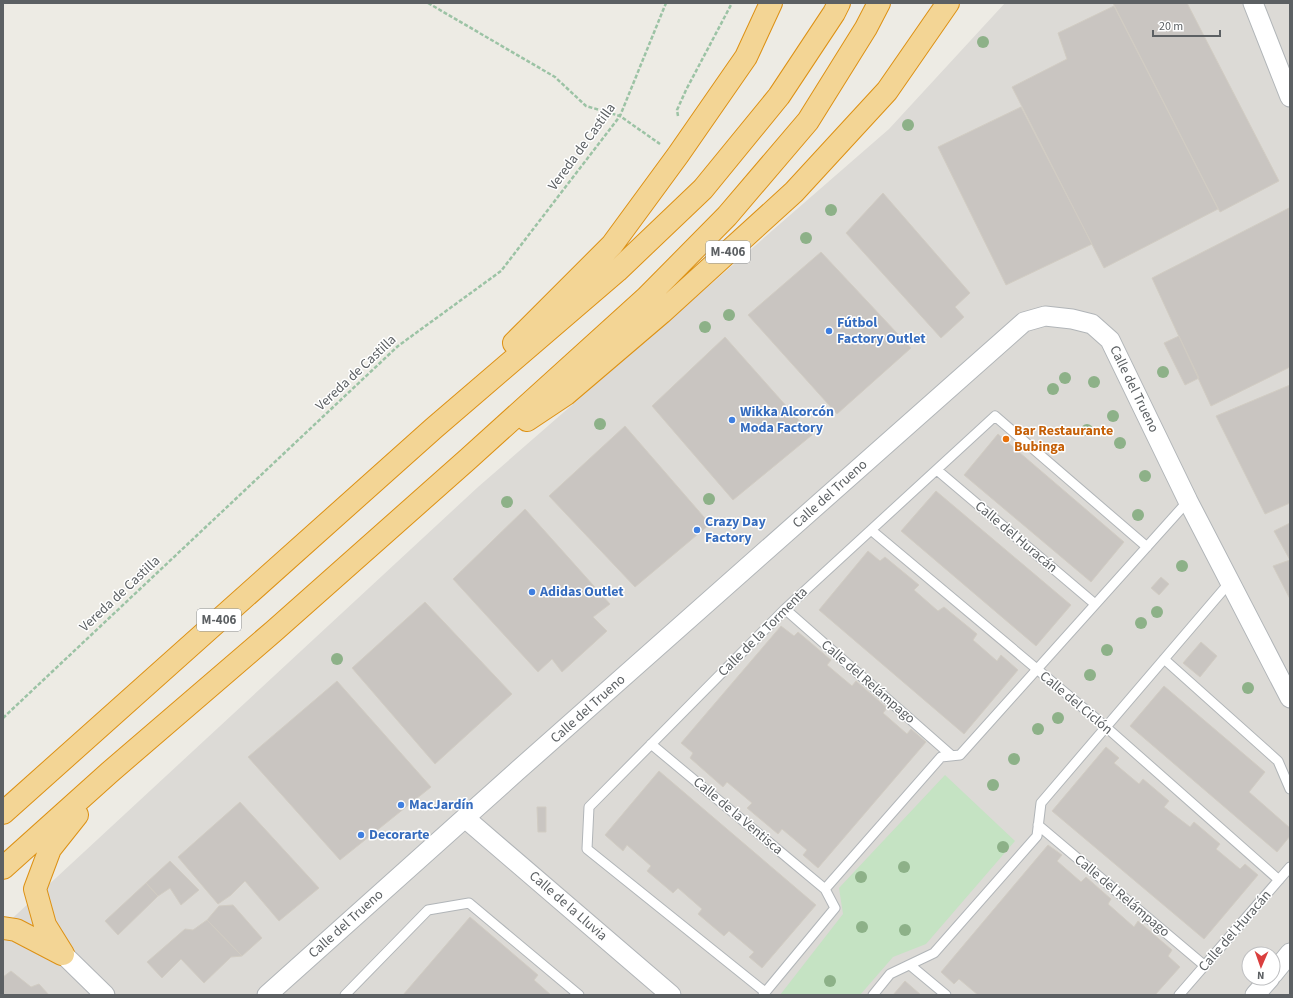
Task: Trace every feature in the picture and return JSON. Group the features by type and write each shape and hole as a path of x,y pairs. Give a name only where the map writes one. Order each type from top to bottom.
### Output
{"highway":[{"name":"M-406","path":"434,428 522,334 612,245 678,155 746,57 771,3"},
{"name":"M-406","path":"3,812 434,428 617,271 703,189 779,96 834,13 839,3"},
{"name":"M-406","path":"3,868 110,772 274,631 468,459 646,298 727,216 808,121 866,28 879,3"},
{"name":"M-406","path":"468,459 566,394 661,313 794,192 887,91 948,3"},
{"path":"63,954 45,925 35,889 50,849 110,772"},
{"path":"3,928 16,930 63,954"}],"street":[{"path":"1253,3 1290,97"},
{"name":"Calle del Trueno","path":"267,995 1024,322 1045,316 1072,319 1092,324 1110,340 1188,501 1290,698"},
{"name":"Calle de la Lluvia","path":"465,818 671,995"},
{"path":"1281,964 1290,953"},
{"path":"63,954 105,995"},
{"path":"1256,995 1263,986"}],"lane":[{"name":"Calle de la Tormenta","path":"764,993 587,849 589,808 785,609 995,416 1147,547"},
{"name":"Calle del Huracán","path":"936,470 1095,604"},
{"path":"764,993 835,908 825,889 941,757 960,754 1188,501"},
{"name":"Calle del Ciclón","path":"871,530 1036,670 1106,727 1279,880"},
{"path":"873,995 890,974 934,953 1037,836 1041,803 1230,582"},
{"name":"Calle del Relámpago","path":"785,609 952,756"},
{"path":"1164,659 1278,761 1290,788"},
{"name":"Calle de la Ventisca","path":"651,744 825,889"},
{"name":"Calle del Relámpago","path":"1038,825 1205,966"},
{"name":"Calle del Huracán","path":"1179,995 1290,868"},
{"path":"345,995 428,910 468,902 579,995"},
{"path":"910,965 946,995"}],"path":[{"path":"428,3 555,77 586,106 620,116 678,155"},
{"name":"Vereda de Castilla","path":"3,718 398,346 501,271 620,116 666,3"},
{"path":"679,123 677,110 732,3"}],"shaded area":[{"path":"1005,3 1290,3 1290,995 3,995 3,927 478,487 889,129"}],"green space":[{"path":"945,775 1015,841 926,944 893,957 860,995 780,995 843,914 839,888"}],"building":[{"path":"1113,3 1187,3 1279,181 1220,212"},
{"path":"1114,6 1218,209 1104,268 1012,87 1067,59 1058,33"},
{"path":"1021,107 1092,244 1006,285 938,147"},
{"path":"883,193 970,293 955,307 964,317 941,338 846,233"},
{"path":"1289,208 1290,367 1211,406 1152,278"},
{"name":"Fútbol Factory Outlet","path":"821,252 911,348 837,414 748,315"},
{"path":"1179,336 1199,378 1185,385 1164,343"},
{"name":"Wikka Alcorcón Moda Factory","path":"725,337 812,435 733,500 652,406"},
{"path":"1290,385 1290,503 1265,514 1216,416"},
{"path":"625,426 710,524 635,587 549,496"},
{"path":"998,434 1124,542 1091,582 964,475"},
{"path":"936,491 1071,605 1036,646 901,531"},
{"name":"Adidas Outlet","path":"525,509 610,604 593,617 607,631 562,672 552,659 538,672 453,579"},
{"path":"1290,523 1290,560 1274,531"},
{"path":"868,551 880,561 885,557 919,585 914,590 938,611 944,607 977,634 973,640 997,661 1001,655 1018,670 964,734 819,610"},
{"path":"1290,560 1290,599 1273,566"},
{"path":"1161,577 1169,584 1159,595 1151,588"},
{"path":"425,602 512,694 435,764 352,668"},
{"path":"781,626 794,636 798,632 831,660 827,665 852,686 856,681 887,708 883,713 907,734 911,729 926,742 818,868 803,855 807,850 782,829 778,834 747,808 752,803 727,782 723,787 690,758 693,753 681,743"},
{"path":"1201,642 1217,656 1200,677 1183,663"},
{"path":"337,681 431,787 340,860 248,757"},
{"path":"1164,686 1265,772 1249,792 1290,828 1290,836 1277,852 1130,726"},
{"path":"1106,747 1119,758 1114,763 1139,784 1143,779 1169,801 1164,807 1190,827 1194,822 1220,844 1216,849 1240,869 1245,864 1258,875 1204,939 1052,811"},
{"path":"659,771 816,905 762,968 749,957 754,952 729,931 724,936 698,914 702,909 678,888 673,893 647,871 651,866 627,845 623,851 605,835"},
{"path":"240,802 319,888 279,921 245,881 231,895 218,904 178,857"},
{"path":"537,807 546,807 546,832 538,832"},
{"path":"1048,845 1062,855 1057,861 1081,882 1086,877 1111,899 1108,904 1134,927 1138,921 1172,950 1168,956 1180,967 1155,995 978,995 959,979 954,984 941,972"},
{"path":"170,861 199,890 181,905 170,888 158,896 146,883"},
{"path":"146,883 158,896 118,935 105,921"},
{"path":"233,905 262,938 242,956 207,920 219,906"},
{"path":"470,917 538,975 534,980 551,995 403,995"},
{"path":"207,920 242,956 231,957 204,983 181,959 162,978 147,962 185,929 193,930"},
{"path":"11,971 31,987 39,984 49,995 3,995 3,977"},
{"path":"905,981 921,995 893,995"}],"place":[{"name":"Fútbol Factory Outlet","path":"829,331"},
{"name":"Wikka Alcorcón Moda Factory","path":"732,420"},
{"name":"Bar Restaurante Bubinga","path":"1006,439"},
{"name":"Crazy Day Factory","path":"697,530"},
{"name":"Adidas Outlet","path":"532,592"},
{"name":"MacJardín","path":"401,805"},
{"name":"Decorarte","path":"361,835"}]}
